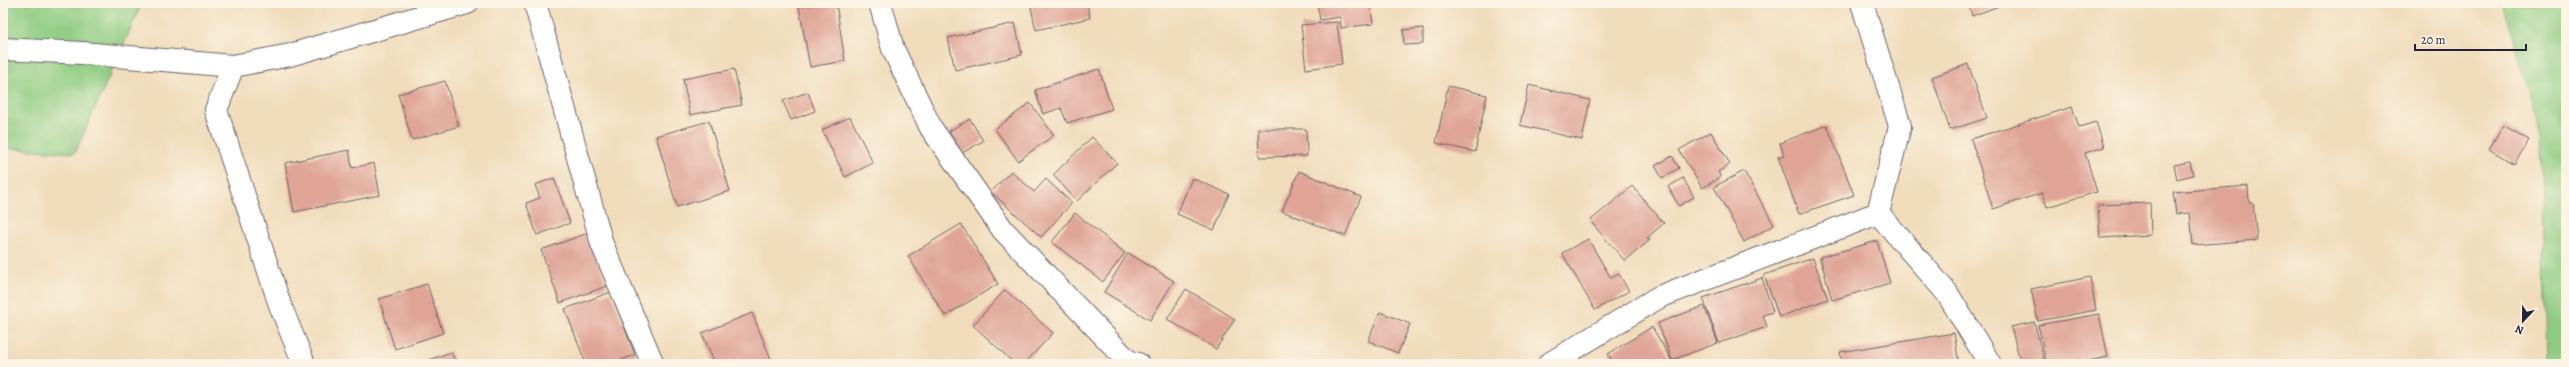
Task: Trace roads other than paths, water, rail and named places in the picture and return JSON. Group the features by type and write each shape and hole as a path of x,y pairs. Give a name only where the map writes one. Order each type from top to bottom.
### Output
{"street":[{"path":"3,49 82,52 233,66 290,55 467,3"},
{"path":"535,3 602,244 653,364"},
{"path":"880,3 893,49 931,128 1003,230 1128,361 1138,364"},
{"path":"1862,3 1900,126 1878,213"},
{"path":"233,66 216,110 280,304 304,364"},
{"path":"1549,364 1659,297 1878,213"},
{"path":"1878,213 1947,293 1990,364"}]}
